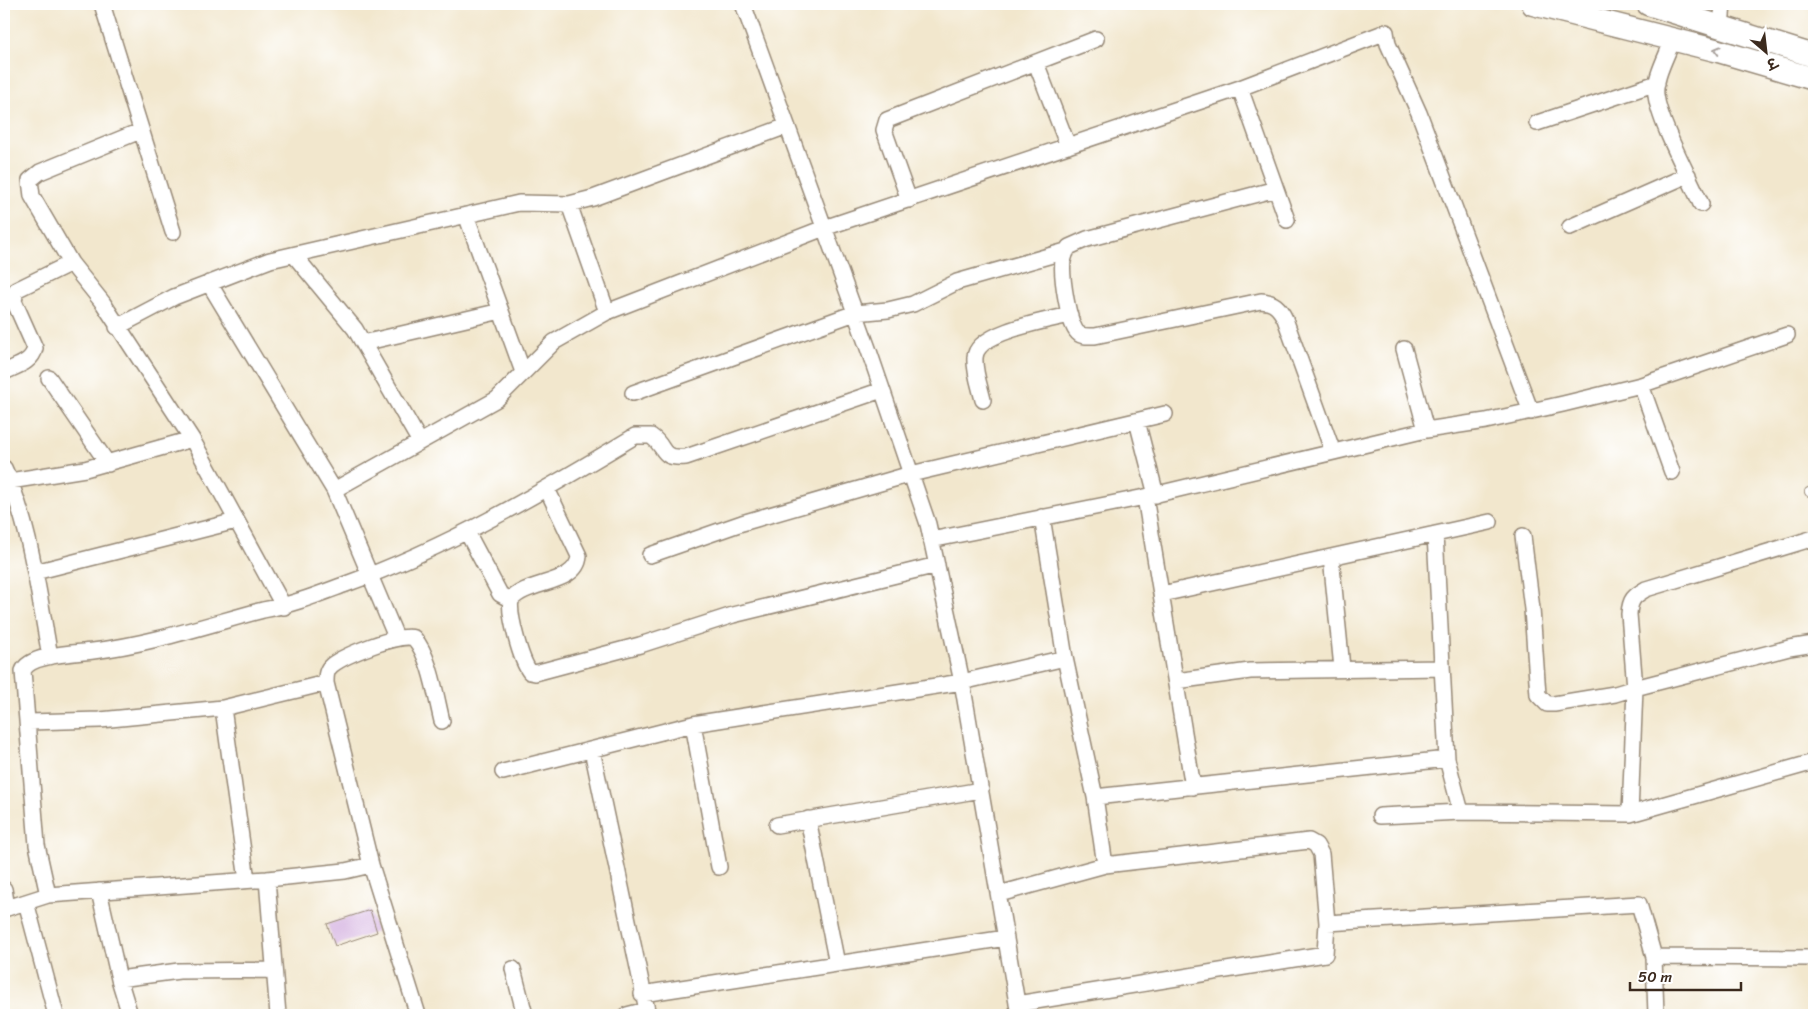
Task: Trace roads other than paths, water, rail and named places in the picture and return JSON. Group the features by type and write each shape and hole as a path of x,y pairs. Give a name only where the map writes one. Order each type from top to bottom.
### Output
{"main road":[{"path":"1533,4 1674,39 1814,79"},
{"path":"1648,4 1814,56"}],"street":[{"path":"102,4 173,232"},
{"path":"742,4 855,313 911,474 931,540 962,682 1018,1010 1325,954 1327,923 1321,854 1316,845 1310,841 1105,864 999,894"},
{"path":"1721,27 1723,4"},
{"path":"334,490 497,399 554,342 607,312 824,228 1240,88 1386,32 1388,44 1419,113 1531,412"},
{"path":"909,200 884,130 887,120 1096,39"},
{"path":"1674,39 1657,83 1656,95 1662,116 1700,204"},
{"path":"1036,63 1068,146"},
{"path":"1537,123 1657,83"},
{"path":"1240,88 1287,220"},
{"path":"118,326 174,297 270,260 519,203 569,204 593,198 787,126"},
{"path":"140,131 40,172 30,180 32,196 71,263 103,303 192,439 284,607"},
{"path":"1570,227 1688,175"},
{"path":"633,393 855,313 888,310 906,306 957,282 1066,251 1069,247 1087,239 1276,190"},
{"path":"569,204 607,312"},
{"path":"466,215 523,372"},
{"path":"1066,251 1063,272 1070,315 1074,329 1080,334 1095,336 1261,301 1270,302 1279,307 1333,452"},
{"path":"294,255 355,329 420,442"},
{"path":"4,372 34,356 35,348 14,301 16,290 71,263"},
{"path":"209,283 334,490 396,637"},
{"path":"363,343 501,311"},
{"path":"983,400 975,358 982,343 997,334 1070,315"},
{"path":"931,540 1150,496 1426,430 1531,412 1641,385 1787,335"},
{"path":"1404,349 1426,430"},
{"path":"49,378 108,464"},
{"path":"1641,385 1672,472"},
{"path":"48,895 37,845 29,722 23,671 25,666 31,662 50,656 130,646 263,610 284,607 371,575 467,532 547,489 635,436 651,436 658,442 663,453 669,456 686,457 882,390"},
{"path":"650,555 742,523 911,474 1165,414"},
{"path":"1137,421 1150,496 1162,594 1193,786"},
{"path":"50,656 34,572 7,475 108,464 192,439"},
{"path":"547,489 576,546 579,564 570,573 523,591 511,600 510,612 524,662 530,672 541,673 733,615 937,565"},
{"path":"1042,517 1065,658 1095,797 1105,864"},
{"path":"34,572 236,521"},
{"path":"1162,594 1490,522"},
{"path":"467,532 500,594 511,600"},
{"path":"1435,534 1447,759 1461,812"},
{"path":"1522,536 1532,609 1537,686 1542,701 1554,704 1615,694 1789,648 1814,644"},
{"path":"1630,814 1636,688 1629,614 1630,603 1634,595 1646,589 1814,538"},
{"path":"1331,557 1342,668"},
{"path":"418,1015 371,865 326,683 326,674 331,666 396,637 408,636 419,643 442,721"},
{"path":"503,772 692,724 962,682 1065,658"},
{"path":"1176,680 1250,671 1342,668 1442,668"},
{"path":"29,722 100,720 223,708 326,683"},
{"path":"223,708 247,880"},
{"path":"692,724 718,867"},
{"path":"592,750 647,1013 627,1015"},
{"path":"1095,797 1447,759"},
{"path":"1380,816 1461,812 1630,814 1814,762"},
{"path":"778,825 981,790"},
{"path":"808,819 838,964"},
{"path":"4,890 5,909 48,895 267,879 371,865"},
{"path":"267,879 278,1015"},
{"path":"99,891 119,979 130,1015"},
{"path":"26,902 56,1015"},
{"path":"1327,923 1639,904 1654,957 1656,1015"},
{"path":"642,994 1006,938"},
{"path":"1654,957 1814,958"},
{"path":"512,969 525,1015"},
{"path":"119,979 179,971 274,970"}]}
